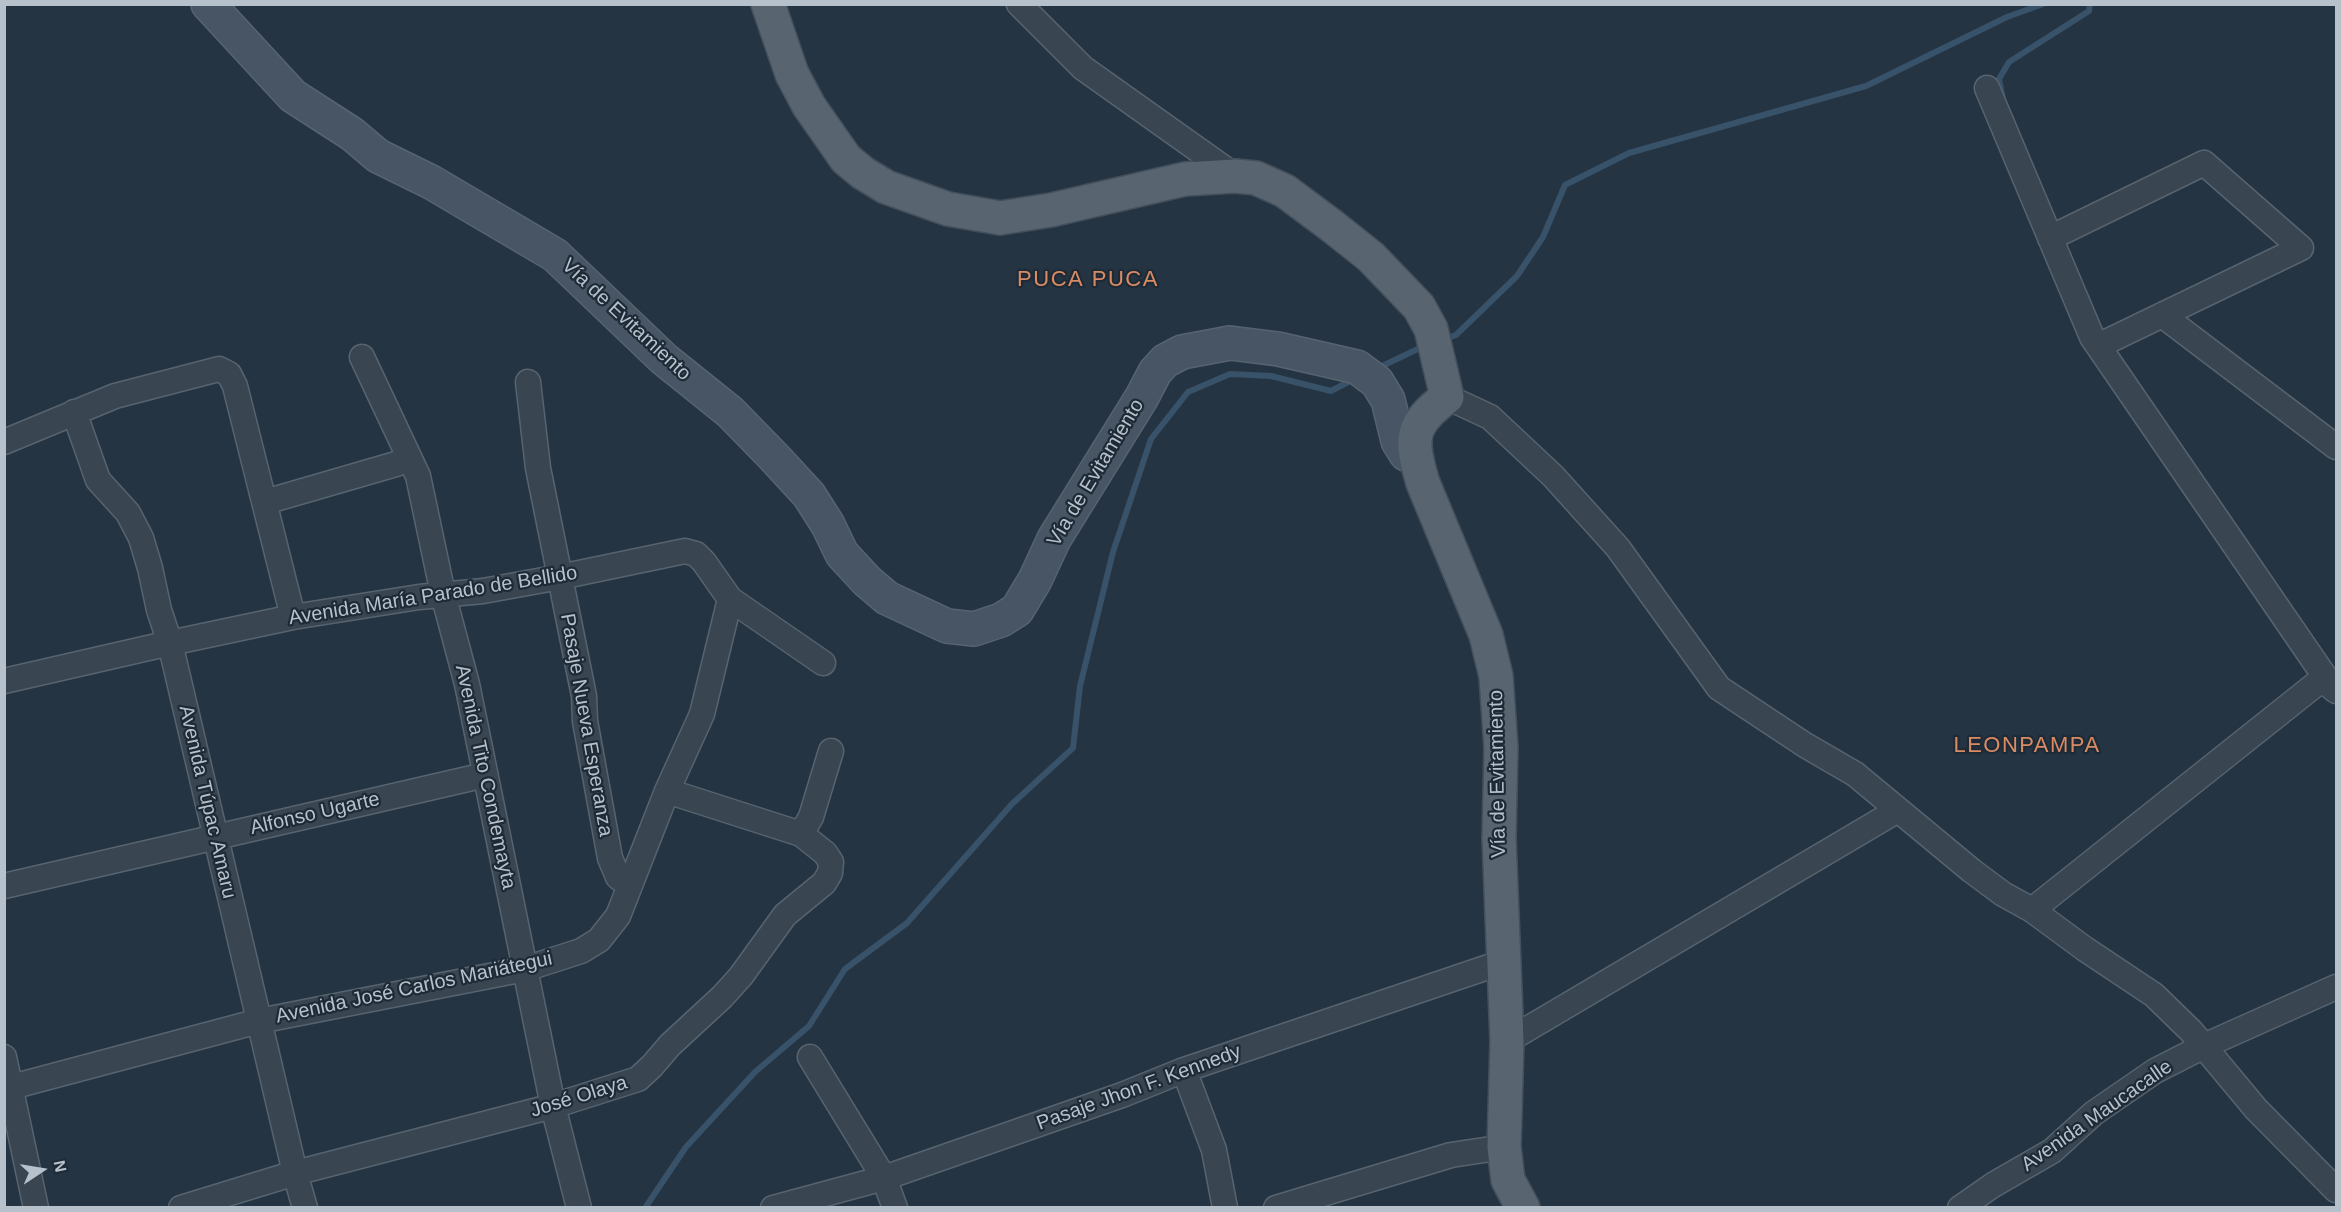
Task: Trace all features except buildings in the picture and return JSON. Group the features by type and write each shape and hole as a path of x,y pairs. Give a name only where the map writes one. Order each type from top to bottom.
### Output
{"main road":[{"name":"Vía de Evitamiento","path":"208,4 293,96 352,134 378,156 431,182 555,255 664,358 730,412 773,456 809,495 828,525 842,554 867,581 887,598 946,626 974,629 1001,620 1017,610 1035,580 1053,539 1142,397 1155,372 1165,361 1182,352 1230,343 1278,349 1367,375 1388,400 1398,441 1406,454 1415,458 1423,483 1486,635 1496,676 1501,748 1499,838 1507,1041 1504,1147 1508,1180 1518,1206"},
{"path":"768,4 792,74 809,106 846,159 886,187 913,198 978,216 1000,218 1051,210 1185,179 1235,176 1256,178 1285,191 1371,257 1419,307 1434,344 1447,397 1424,415 1418,426 1414,440 1415,458"}],"street":[{"path":"1019,4 1083,68 1235,176"},
{"path":"1987,88 2092,337 2333,688"},
{"path":"2050,238 2204,164 2301,248 2098,346"},
{"path":"2162,315 2337,447"},
{"name":"Avenida Tito Condemayta","path":"362,357 418,476 443,594 467,684 553,1106 579,1208"},
{"path":"4,442 115,396 219,369 229,374 235,386 249,448 265,502 292,618"},
{"name":"Pasaje Nueva Esperanza","path":"528,382 538,468 584,696 585,721 610,858 618,877 629,885"},
{"path":"1447,397 1490,417 1553,476 1618,548 1719,687 1805,745 1855,774 1972,871 2154,995 2204,1046 2256,1109 2337,1190"},
{"name":"Avenida Túpac Amaru","path":"74,412 99,480 128,513 141,538 150,568 305,1208"},
{"path":"265,502 396,464 409,458"},
{"name":"Avenida María Parado de Bellido","path":"4,681 292,618 443,594 483,591 685,551 696,554 704,562 730,599 823,663"},
{"name":"Avenida José Carlos Mariátegui","path":"8,1088 259,1021 525,969 581,951 599,940 618,916 667,792 702,714 730,599"},
{"path":"2032,910 2316,684 2324,681 2333,688"},
{"path":"667,792 801,834 811,817 831,751"},
{"name":"Alfonso Ugarte","path":"4,886 485,775"},
{"path":"1507,1041 1898,810"},
{"name":"José Olaya","path":"181,1208 295,1173 553,1106 638,1079 741,976 785,915 824,883 830,873 831,862 825,853 801,834"},
{"name":"Pasaje Jhon F. Kennedy","path":"772,1208 884,1178 1122,1095 1184,1070 1503,962"},
{"name":"Avenida Maucacalle","path":"1960,1208 1993,1185 2052,1151 2094,1113 2155,1071 2204,1046 2337,987"},
{"path":"4,1057 8,1088 36,1208"},
{"path":"810,1057 884,1178 895,1208"},
{"path":"1184,1070 1214,1150 1225,1208"},
{"path":"1276,1208 1451,1155 1504,1147"}],"waterway":[{"path":"1442,340 1456,335 1517,276 1543,237 1565,185 1629,153 1866,86 2007,17 2043,4"},
{"path":"2003,99 1999,79 2009,62 2089,11 2090,4"},
{"path":"1376,369 1424,346"},
{"path":"645,1208 686,1147 755,1072 809,1026 845,969 907,923 1012,804 1073,748 1080,686 1113,552 1151,439 1188,392 1230,374 1271,376 1331,391 1356,378"}],"district":[{"name":"PUCA PUCA","path":"1088,280"},
{"name":"LEONPAMPA","path":"2027,746"}]}
